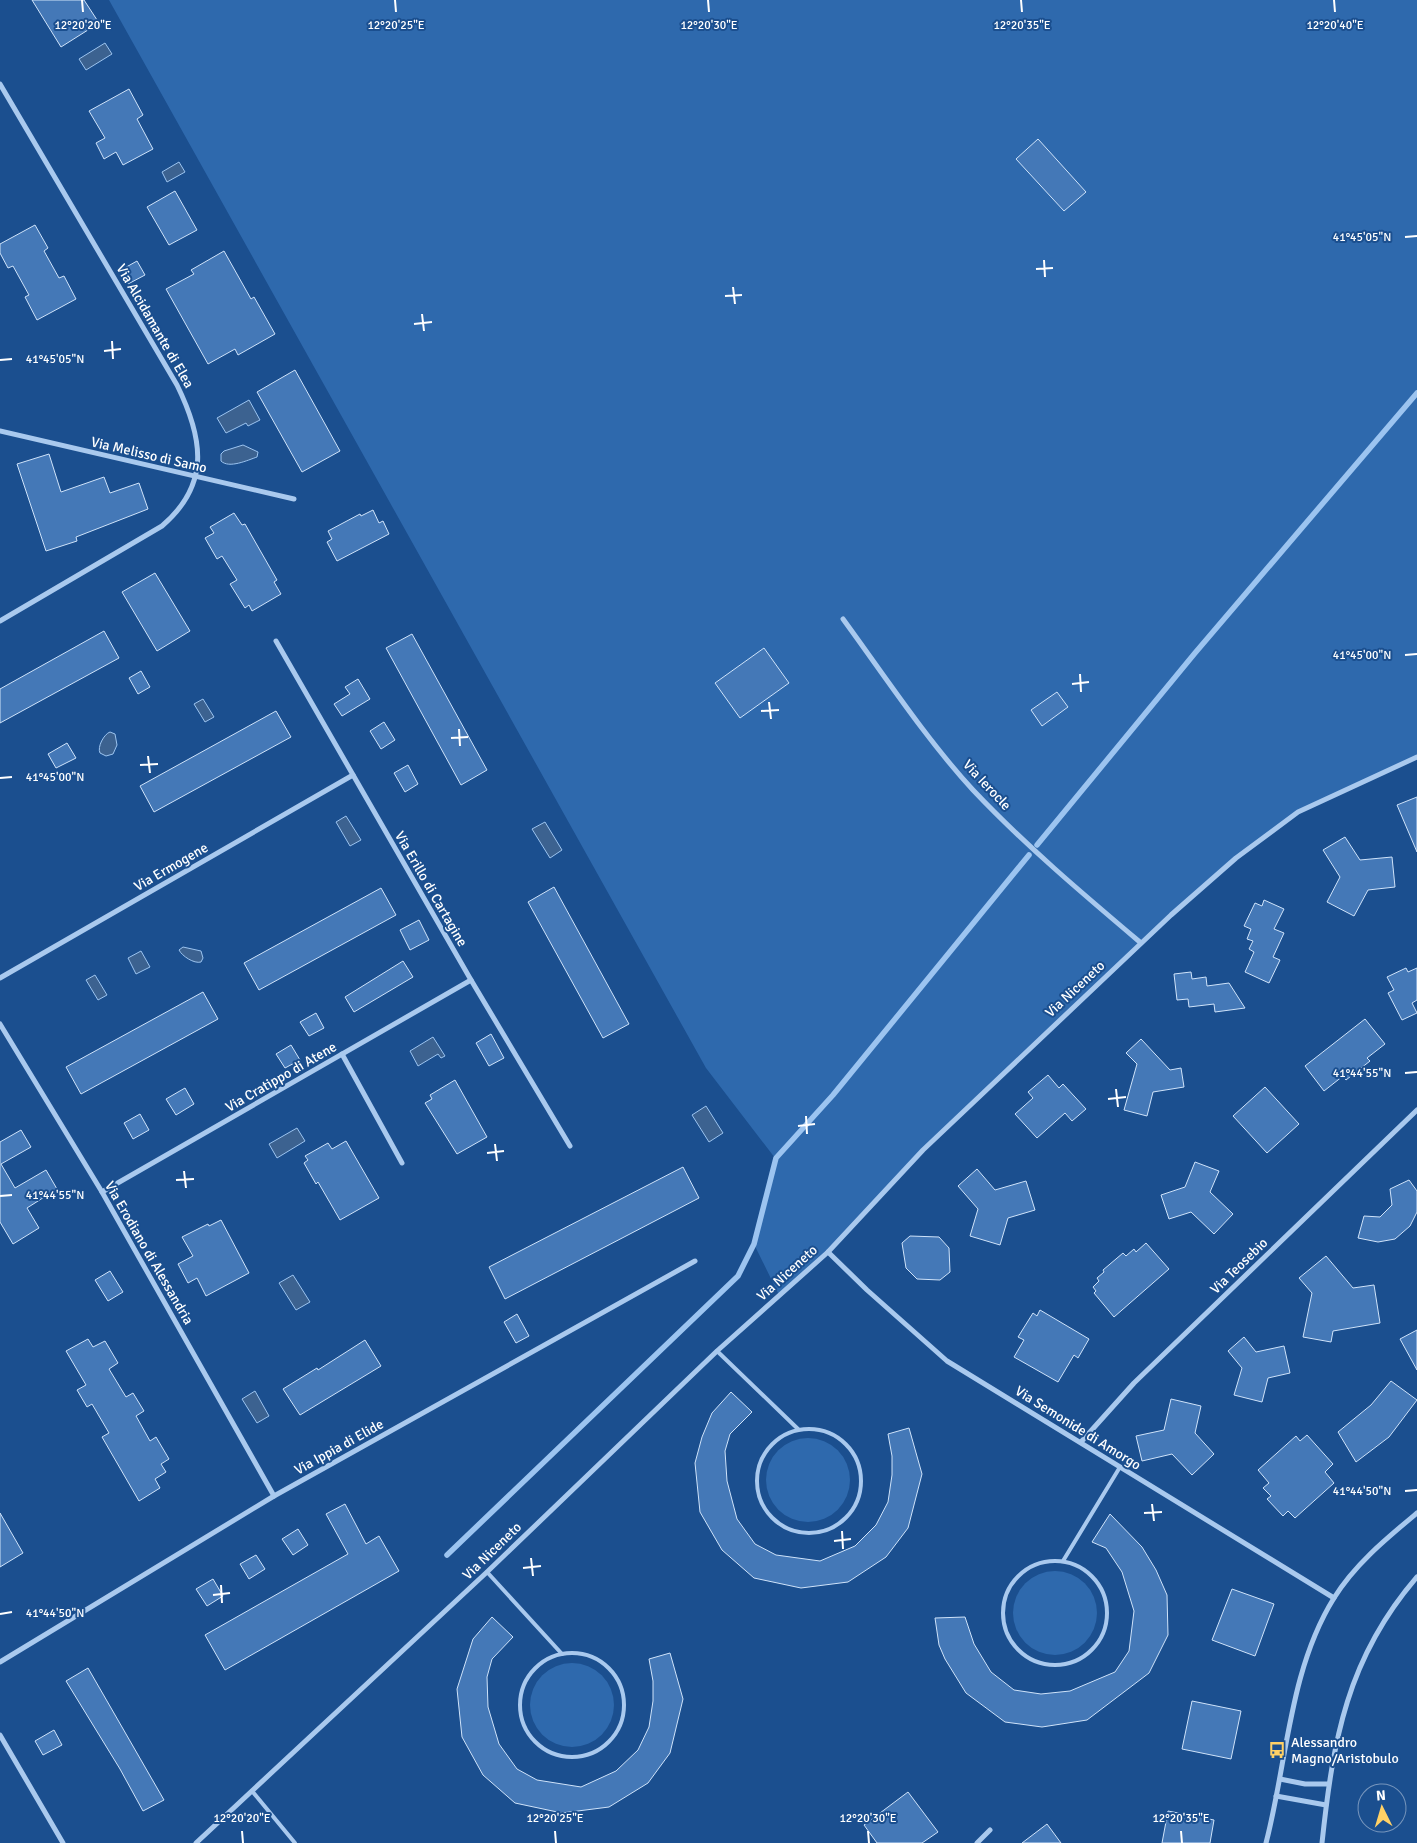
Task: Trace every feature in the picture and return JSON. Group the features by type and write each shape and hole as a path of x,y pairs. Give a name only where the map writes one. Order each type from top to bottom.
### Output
{"street":[{"name":"Via Alcidamante di Elea","path":"0,84 177,385 194,434 197,478"},
{"name":"Via Melisso di Samo","path":"0,431 294,499"},
{"path":"0,621 155,531 175,513 197,478"},
{"name":"Via Ierocle","path":"842,618 923,728 972,789 1053,869 1141,943"},
{"name":"Via Erillo di Cartagine","path":"276,641 471,980 570,1146"},
{"name":"Via Niceneto","path":"196,1843 488,1572 717,1351 828,1252 923,1150 1141,943 1236,858 1298,812 1417,757"},
{"name":"Via Ermogene","path":"0,978 353,775"},
{"name":"Via Cratippo di Atene","path":"102,1192 471,980"},
{"name":"Via Erodiano di Alessandria","path":"0,1024 102,1192 274,1496"},
{"path":"342,1054 402,1163"},
{"name":"Via Teosebio","path":"1081,1442 1134,1383 1417,1110"},
{"name":"Via Semonide di Amorgo","path":"828,1252 867,1290 947,1361 1334,1598"},
{"name":"Via Ippia di Elide","path":"0,1662 274,1496 695,1261"},
{"path":"1266,1843 1292,1715 1304,1670 1320,1626 1334,1598 1373,1551 1417,1513"},
{"path":"1322,1843 1328,1784 1338,1735 1352,1683 1394,1604 1417,1577"},
{"path":"0,1735 63,1843"},
{"path":"1280,1779 1305,1784 1328,1784"},
{"path":"1276,1796 1326,1805"},
{"path":"977,1843 990,1830"}],"lane":[{"path":"717,1351 798,1430 816,1429 834,1434 848,1446 857,1461 861,1479 858,1497 850,1513 836,1525 819,1532 803,1532 787,1528 773,1519 763,1506 757,1491 757,1475 765,1452 783,1435 798,1430"},
{"path":"1063,1562 1120,1467"},
{"path":"1046,1562 1063,1562 1079,1567 1093,1577 1102,1591 1107,1607 1106,1623 1100,1639 1090,1652 1075,1661 1059,1665 1042,1664 1026,1656 1013,1644 1005,1629 1004,1602 1006,1594 1015,1579 1029,1568 1046,1562"},
{"path":"488,1572 562,1654"},
{"path":"580,1653 597,1659 612,1670 621,1686 625,1703 622,1721 614,1738 600,1750 583,1756 567,1757 551,1752 537,1744 527,1731 521,1716 520,1699 529,1677 546,1660 562,1654 580,1653"},
{"path":"252,1791 295,1843"}],"shaded area":[{"path":"109,0 1417,0 1417,757 1298,812 1236,858 923,1150 828,1252 779,1295 754,1244 775,1158 706,1068"},
{"path":"105,43 112,54 86,70 79,59"},
{"path":"179,162 185,172 167,182 162,172"},
{"path":"249,400 260,420 248,426 246,423 226,433 217,418"},
{"path":"243,445 258,452 257,457 234,464 221,461 221,454 224,451"},
{"path":"203,699 214,717 205,722 194,704"},
{"path":"110,732 115,734 117,745 113,754 106,756 100,753 99,747 103,738"},
{"path":"346,816 361,840 350,846 336,822"},
{"path":"545,822 562,850 550,858 532,829"},
{"path":"183,947 201,951 203,958 201,962 195,962 185,957 179,950"},
{"path":"141,951 150,967 136,974 128,958"},
{"path":"95,975 107,995 98,1000 86,980"},
{"path":"433,1037 445,1056 441,1058 438,1054 418,1066 410,1051"},
{"path":"706,1106 723,1133 709,1142 692,1115"},
{"path":"297,1128 305,1141 277,1158 269,1144"},
{"path":"293,1275 310,1302 296,1310 279,1283"},
{"path":"255,1391 269,1416 257,1423 242,1399"},
{"path":"808,1438 824,1441 838,1450 847,1464 850,1480 847,1496 838,1510 824,1519 808,1522 792,1519 778,1510 769,1496 766,1480 769,1464 778,1450 792,1441"},
{"path":"1055,1571 1071,1574 1085,1583 1094,1597 1097,1613 1094,1629 1085,1643 1071,1652 1055,1655 1039,1652 1025,1643 1016,1629 1013,1613 1016,1597 1025,1583 1039,1574"},
{"path":"572,1663 588,1666 602,1675 611,1689 614,1705 611,1721 602,1735 588,1744 572,1747 556,1744 542,1735 533,1721 530,1705 533,1689 542,1675 556,1666"}],"building":[{"path":"32,0 84,0 99,23 61,47"},
{"path":"129,89 143,115 137,119 153,149 123,165 116,152 104,159 96,143 105,138 89,111"},
{"path":"1038,139 1086,192 1064,211 1016,159"},
{"path":"175,191 197,230 169,245 147,207"},
{"path":"35,225 48,248 44,251 59,278 64,276 76,299 37,320 25,297 29,295 13,266 8,268 0,253 0,244"},
{"path":"224,251 251,299 254,297 275,334 238,355 235,349 208,364 166,289 194,274 191,270"},
{"path":"137,261 145,275 128,284 121,270"},
{"path":"295,370 340,451 302,472 257,392"},
{"path":"49,454 61,492 104,477 110,493 139,483 148,509 76,537 77,541 46,551 17,464"},
{"path":"373,510 379,523 383,521 389,534 337,561 327,542 332,539 328,531 360,514 361,516"},
{"path":"234,513 242,525 245,524 277,580 274,582 281,594 252,611 249,605 245,608 230,584 237,580 222,556 217,559 205,538 214,533 210,527"},
{"path":"155,573 190,631 157,651 122,592"},
{"path":"104,631 119,658 0,723 0,689"},
{"path":"412,634 487,770 461,785 386,648"},
{"path":"764,648 789,683 740,718 715,683"},
{"path":"141,671 150,687 138,694 129,678"},
{"path":"358,679 370,699 342,716 334,704 350,694 345,687"},
{"path":"1057,692 1068,707 1042,726 1031,710"},
{"path":"276,711 291,737 154,812 140,786"},
{"path":"384,722 395,740 381,749 370,731"},
{"path":"67,743 76,758 56,768 48,754"},
{"path":"408,765 418,784 405,792 394,773"},
{"path":"1417,797 1417,852 1397,805"},
{"path":"1345,837 1360,860 1392,857 1395,887 1368,890 1354,916 1327,902 1340,877 1323,850"},
{"path":"554,887 629,1024 603,1038 528,902"},
{"path":"381,888 396,915 259,990 244,963"},
{"path":"1264,900 1284,909 1274,929 1284,933 1273,957 1280,960 1269,983 1245,972 1254,952 1249,949 1253,941 1247,939 1251,929 1244,926 1255,903 1262,906"},
{"path":"419,920 429,940 410,950 400,930"},
{"path":"403,961 413,977 354,1012 345,997"},
{"path":"1406,968 1408,972 1417,968 1417,1000 1412,1003 1417,1013 1402,1020 1388,993 1394,990 1387,977"},
{"path":"1191,972 1192,979 1206,977 1207,986 1229,983 1245,1008 1215,1012 1214,1004 1189,1007 1188,999 1177,1000 1174,974"},
{"path":"203,992 218,1019 81,1094 66,1067"},
{"path":"316,1013 324,1028 309,1036 300,1022"},
{"path":"1365,1019 1385,1044 1367,1058 1370,1061 1346,1080 1343,1076 1324,1091 1305,1066"},
{"path":"491,1034 504,1058 489,1066 476,1043"},
{"path":"1141,1039 1170,1070 1181,1068 1184,1087 1153,1092 1147,1116 1124,1110 1137,1064 1126,1053"},
{"path":"291,1045 300,1060 285,1068 276,1054"},
{"path":"1048,1075 1059,1088 1063,1084 1086,1109 1072,1121 1065,1113 1037,1138 1015,1114 1033,1098 1028,1092"},
{"path":"455,1080 487,1137 457,1154 425,1103 432,1099 430,1095"},
{"path":"1265,1087 1299,1124 1267,1153 1233,1116"},
{"path":"185,1088 194,1104 176,1115 166,1099"},
{"path":"140,1114 149,1130 133,1139 124,1123"},
{"path":"21,1130 31,1147 1,1164 15,1188 46,1170 57,1189 27,1208 39,1228 13,1244 0,1222 0,1142"},
{"path":"346,1141 379,1198 340,1220 318,1182 316,1184 304,1163 308,1160 305,1156 328,1143 332,1149"},
{"path":"1195,1162 1219,1171 1210,1192 1233,1214 1214,1234 1191,1212 1169,1219 1161,1195 1185,1187"},
{"path":"683,1167 699,1198 505,1299 489,1267"},
{"path":"977,1169 995,1190 1026,1181 1035,1210 1008,1218 1000,1245 970,1236 978,1209 958,1186"},
{"path":"1409,1180 1417,1191 1417,1212 1410,1226 1395,1239 1378,1242 1358,1238 1364,1216 1380,1217 1392,1205 1390,1189"},
{"path":"221,1220 249,1273 206,1296 197,1278 188,1283 178,1264 193,1256 182,1237 208,1224 209,1226"},
{"path":"910,1236 939,1237 949,1248 950,1272 940,1280 917,1279 906,1268 902,1243"},
{"path":"1146,1243 1169,1269 1114,1317 1094,1293 1096,1291 1093,1287 1099,1281 1097,1278 1104,1272 1103,1270 1123,1253 1126,1256 1134,1249 1136,1252"},
{"path":"1326,1256 1353,1288 1374,1285 1380,1323 1333,1331 1331,1342 1303,1337 1312,1293 1299,1278"},
{"path":"110,1271 123,1292 108,1301 95,1280"},
{"path":"1040,1310 1089,1339 1078,1358 1074,1355 1058,1382 1014,1357 1024,1340 1018,1337 1033,1313 1037,1316"},
{"path":"517,1314 529,1336 516,1343 504,1322"},
{"path":"1417,1330 1417,1370 1400,1339"},
{"path":"1244,1337 1256,1352 1284,1346 1290,1373 1268,1378 1262,1402 1234,1395 1242,1368 1228,1351"},
{"path":"88,1339 93,1347 105,1341 118,1363 109,1369 126,1397 133,1393 144,1411 136,1416 150,1441 156,1437 169,1459 161,1464 166,1472 155,1479 160,1488 139,1501 102,1437 109,1433 92,1404 87,1407 77,1390 86,1385 66,1351"},
{"path":"365,1340 381,1366 300,1415 283,1389 317,1368 318,1370"},
{"path":"1391,1381 1417,1400 1389,1437 1356,1462 1338,1432 1371,1405"},
{"path":"731,1392 752,1412 730,1434 725,1451 727,1481 737,1519 755,1544 776,1555 820,1561 855,1546 876,1525 888,1502 892,1475 892,1456 888,1434 909,1428 922,1474 908,1528 886,1557 848,1582 801,1588 754,1578 722,1550 700,1512 695,1463 702,1437 712,1413"},
{"path":"1171,1399 1201,1406 1195,1433 1214,1454 1192,1475 1172,1454 1142,1461 1136,1436 1164,1430"},
{"path":"1307,1435 1333,1464 1325,1472 1334,1483 1295,1518 1288,1511 1283,1516 1267,1499 1271,1496 1263,1488 1269,1483 1258,1470 1296,1436 1300,1441"},
{"path":"345,1504 366,1544 379,1536 399,1571 225,1670 205,1635 348,1554 326,1514"},
{"path":"0,1513 23,1553 0,1567"},
{"path":"1110,1514 1142,1547 1156,1570 1167,1595 1168,1635 1149,1673 1087,1720 1042,1727 1005,1722 966,1693 945,1659 939,1645 935,1618 965,1617 974,1644 991,1672 1014,1690 1041,1694 1070,1691 1115,1672 1129,1651 1134,1611 1122,1572 1106,1548 1092,1542"},
{"path":"298,1529 308,1545 293,1555 282,1539"},
{"path":"256,1555 265,1569 249,1579 240,1564"},
{"path":"213,1579 223,1596 207,1606 196,1589"},
{"path":"1232,1589 1274,1604 1255,1656 1212,1640"},
{"path":"492,1617 513,1637 492,1659 487,1677 488,1707 499,1744 517,1769 537,1780 581,1787 616,1771 638,1750 649,1727 653,1701 653,1681 649,1659 670,1653 683,1699 670,1753 648,1783 609,1807 562,1813 515,1803 483,1775 462,1737 457,1689 473,1639"},
{"path":"88,1668 164,1800 143,1811 120,1769 66,1681"},
{"path":"1192,1701 1241,1711 1231,1759 1182,1749"},
{"path":"54,1730 62,1745 43,1755 35,1741"},
{"path":"908,1792 938,1832 922,1843 877,1843 864,1825"},
{"path":"1168,1811 1214,1820 1210,1843 1162,1843"},
{"path":"1047,1824 1061,1843 1022,1843"}],"waterway":[{"path":"1037,845 1195,653 1417,393"},
{"path":"447,1555 738,1276 754,1244 776,1158 833,1095 1029,855"}],"place":[{"name":"Alessandro Magno/Aristobulo","path":"1277,1750"}]}
